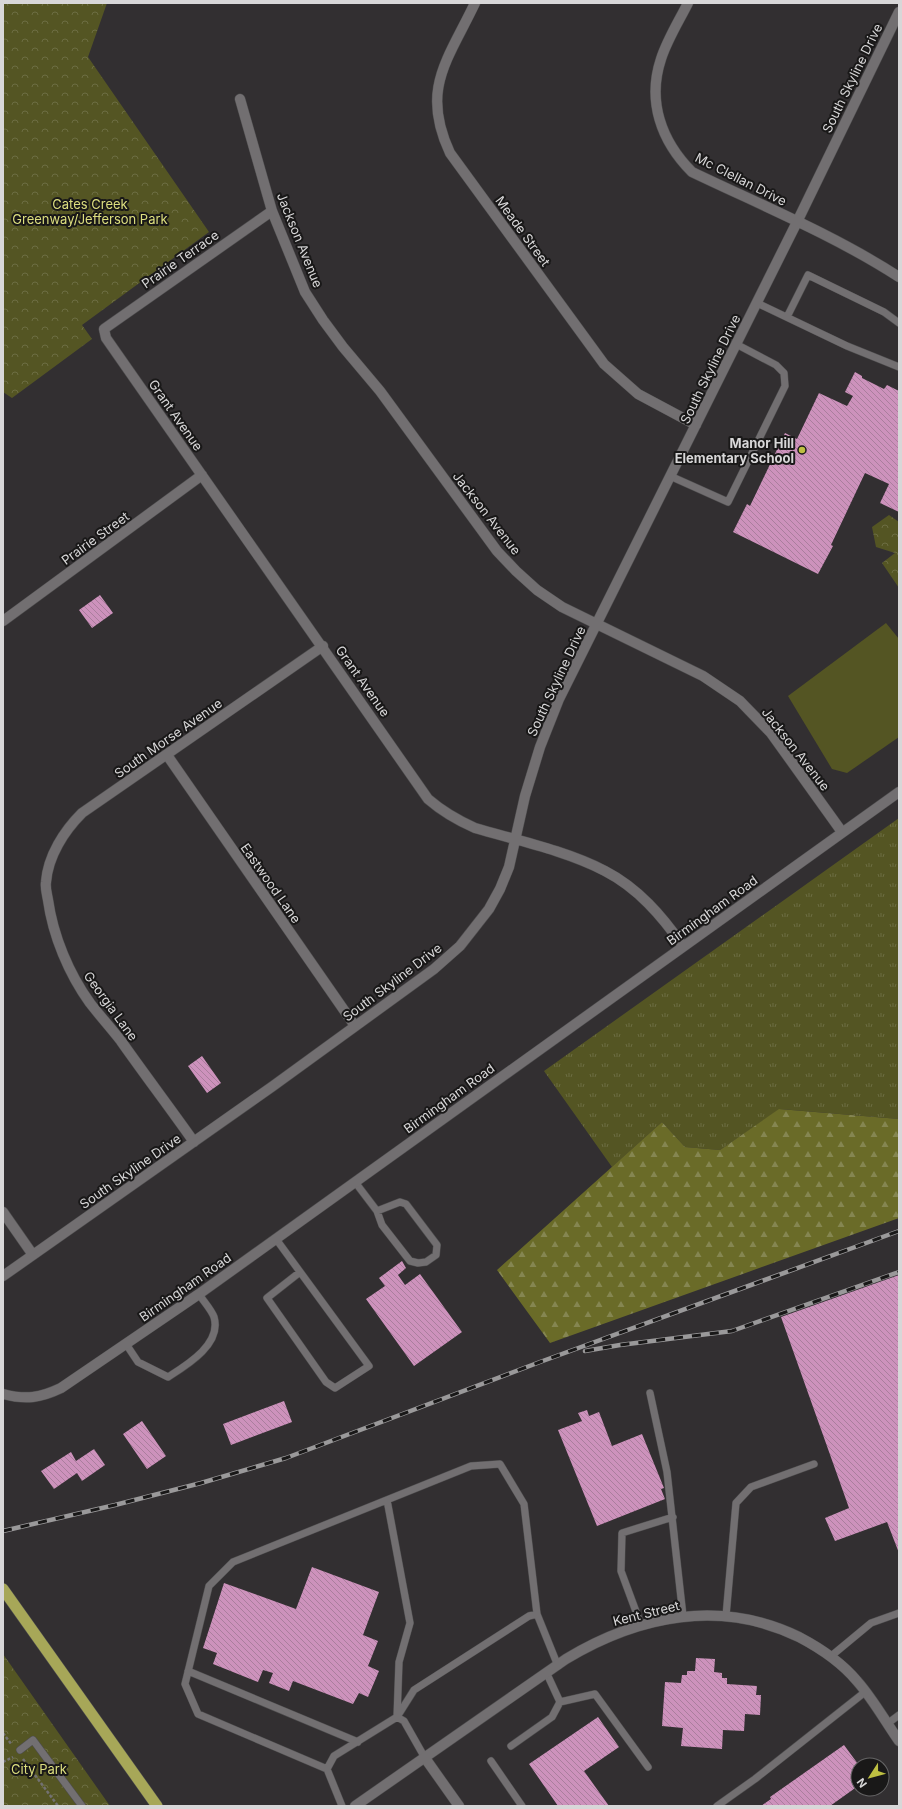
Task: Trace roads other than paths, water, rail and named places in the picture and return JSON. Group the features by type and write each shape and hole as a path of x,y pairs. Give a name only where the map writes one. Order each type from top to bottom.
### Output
{"highway":[{"path":"3,1589 157,1806"}],"street":[{"name":"Meade Street","path":"475,3 449,55 438,84 437,115 442,135 450,153 604,364 638,394 696,425"},
{"name":"Mc Clellan Drive","path":"688,3 661,58 655,93 661,128 668,143 679,159 692,172 797,222 874,261 899,277"},
{"name":"South Skyline Drive","path":"3,1276 194,1142 434,969 460,946 476,928 500,889 510,867 525,796 540,747 559,699 757,303 899,12"},
{"name":"Jackson Avenue","path":"240,99 272,211 306,292 323,320 343,347 380,391 497,551 537,590 562,607 703,676 740,701 771,733 842,832"},
{"name":"Prairie Terrace","path":"104,329 272,211"},
{"name":"Grant Avenue","path":"104,329 106,338 323,646 428,799 442,811 458,821 475,828 583,860 612,875 641,896 657,912 683,946"},
{"name":"Prairie Street","path":"3,621 202,475"},
{"name":"South Morse Avenue","path":"49,868 53,854 62,837 82,813 323,646"},
{"name":"Eastwood Lane","path":"167,755 355,1026"},
{"name":"Birmingham Road","path":"3,1394 14,1397 31,1398 46,1396 61,1388 199,1294 899,792"},
{"name":"Georgia Lane","path":"49,868 46,883 49,909 65,958 76,981 90,1003 112,1030 194,1142"},
{"path":"3,1212 33,1255"},
{"name":"Kent Street","path":"355,1806 588,1646 613,1634 641,1625 683,1616 726,1616 747,1619 788,1632 807,1641 850,1673 899,1740"},
{"path":"425,1758 459,1806"}],"lane":[{"path":"787,317 808,275 884,312 899,322"},
{"path":"757,303 847,346 899,366"},
{"path":"670,476 728,502 785,386 784,373 776,365 736,344"},
{"path":"355,1182 377,1211 382,1225 410,1261 418,1263 426,1262 436,1255 437,1245 406,1204 400,1202 377,1211"},
{"path":"276,1239 369,1366 335,1388 326,1382 267,1298 300,1272"},
{"path":"126,1344 138,1362 168,1377 183,1367 206,1347 215,1332 214,1317 199,1294"},
{"path":"650,1393 668,1472 683,1616"},
{"path":"342,1806 327,1770 198,1714 185,1684 209,1586 233,1562 471,1466 500,1464 524,1504 537,1614 558,1666"},
{"path":"726,1616 736,1503 751,1487 814,1464"},
{"path":"387,1500 410,1623 399,1662 396,1717"},
{"path":"641,1625 621,1571 622,1533 673,1517"},
{"path":"830,1657 871,1623 899,1613"},
{"path":"327,1770 334,1756 396,1717 414,1690 529,1616 537,1614"},
{"path":"188,1671 358,1742"},
{"path":"547,1674 560,1702"},
{"path":"717,1806 865,1692"},
{"path":"511,1746 552,1717 560,1702 595,1694 648,1767"},
{"path":"887,1724 899,1715"},
{"path":"396,1717 404,1720 425,1758"},
{"path":"18,1749 33,1740 82,1806"},
{"path":"491,1761 522,1806"}],"railway":[{"path":"3,1531 201,1483 286,1458 540,1362 899,1231"},
{"path":"585,1351 620,1345 732,1331 899,1272"}],"place":[{"name":"Manor Hill Elementary School","path":"802,450"}],"park label":[{"name":"Cates Creek Greenway/Jefferson Park","path":"90,212"},
{"name":"City Park","path":"39,1769"}]}
